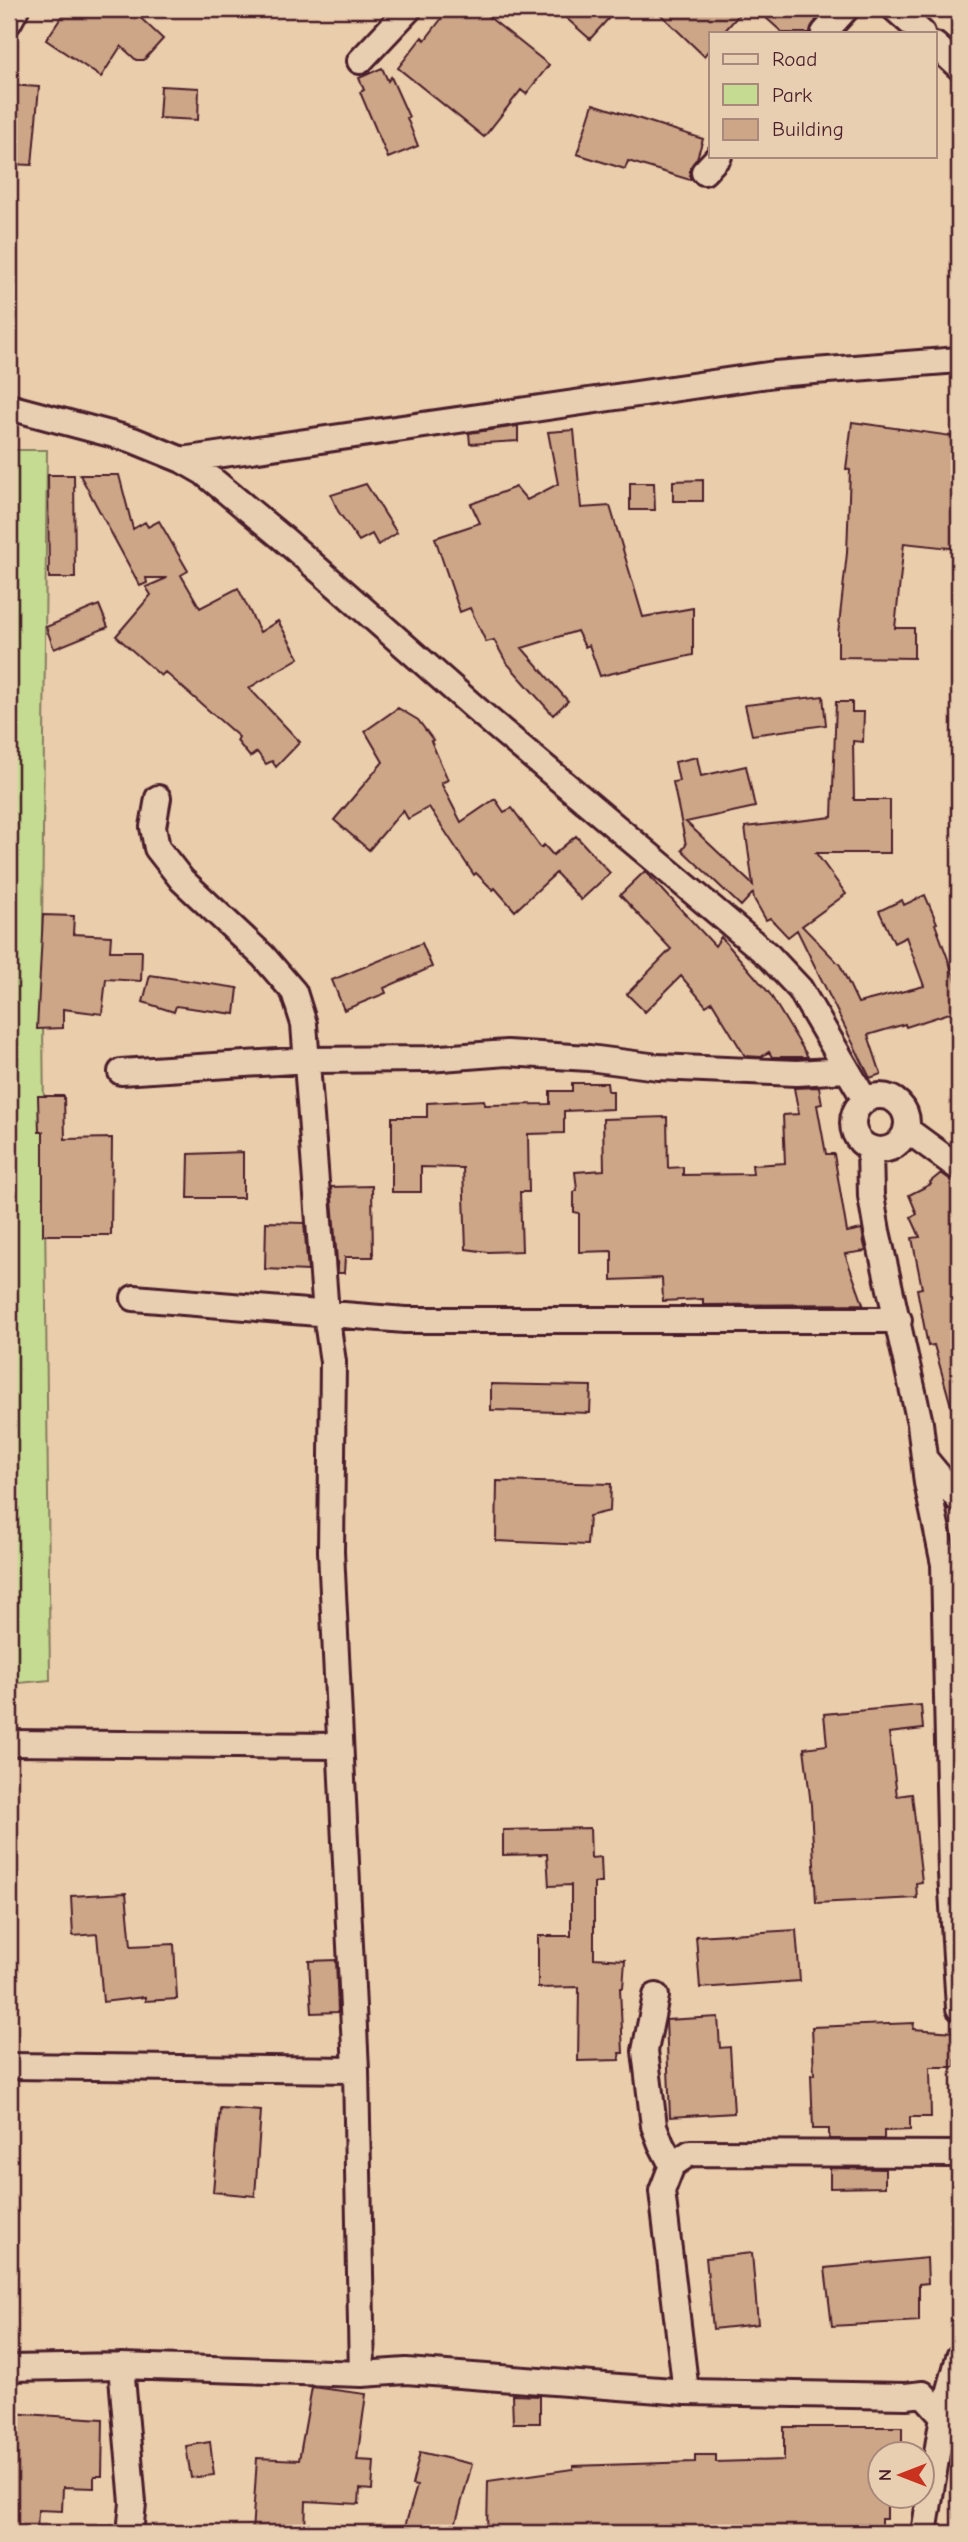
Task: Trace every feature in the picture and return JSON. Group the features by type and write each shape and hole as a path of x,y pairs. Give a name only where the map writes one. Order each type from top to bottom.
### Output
{"street":[{"path":"360,61 409,9"},
{"path":"825,32 846,9"},
{"path":"895,9 921,32"},
{"path":"936,46 959,67"},
{"path":"182,460 775,374 959,360"},
{"path":"9,407 133,440 182,460 203,472 285,540 483,715 769,956 800,989 865,1100"},
{"path":"158,798 153,827 157,848 182,880 263,956 295,992 304,1024 326,1314 333,1362 331,1551 356,2070 362,2374"},
{"path":"121,1072 308,1060 428,1059 507,1053 696,1069 797,1073 847,1070"},
{"path":"882,1095 900,1103 907,1120 906,1129 903,1138 896,1145 887,1149 870,1148 862,1142 853,1125 858,1107 865,1100 882,1095"},
{"path":"906,1129 959,1168"},
{"path":"870,1148 873,1208 920,1423 927,1483 944,1564 959,2008"},
{"path":"134,1298 405,1320 899,1320"},
{"path":"925,1459 959,1500"},
{"path":"9,1743 340,1746"},
{"path":"656,1996 645,2051 654,2126 672,2165"},
{"path":"9,2066 356,2070"},
{"path":"685,2392 662,2191 672,2165 690,2153 959,2154"},
{"path":"924,2533 943,2416 959,2357"},
{"path":"121,2366 132,2503 130,2533"},
{"path":"9,2368 121,2366 362,2374 406,2371 685,2392 906,2396 923,2394 943,2416"}],"green space":[{"path":"9,450 47,450 42,929 50,1680 9,1684"}],"building":[{"path":"67,9 131,9 163,39 144,60 136,60 121,46 101,77 46,40"},
{"path":"449,9 479,9 549,65 526,94 521,90 484,137 398,68 422,37 425,40"},
{"path":"556,9 617,9 590,39"},
{"path":"655,9 744,9 724,32 709,32 709,50 704,56"},
{"path":"756,9 807,9 817,18 810,32 782,32"},
{"path":"382,68 388,81 391,77 409,117 407,118 418,146 388,158 360,92 364,90 359,78"},
{"path":"9,85 39,87 32,165 9,164"},
{"path":"161,86 199,88 198,120 159,118"},
{"path":"593,104 703,139 697,158 690,168 690,180 628,161 625,169 577,154"},
{"path":"852,422 959,437 959,549 904,543 895,628 914,628 914,658 838,657 847,553 850,470 846,469"},
{"path":"518,426 518,441 470,444 469,433"},
{"path":"574,430 581,508 610,506 643,617 693,608 693,655 600,676 589,645 585,647 577,631 522,648 568,701 553,715 506,662 494,640 486,642 470,608 460,612 435,538 480,523 471,504 516,487 527,500 558,484 548,432"},
{"path":"48,475 74,475 75,578 49,578"},
{"path":"80,475 119,475 133,529 145,522 148,527 159,521 188,571 181,575 200,608 238,588 260,632 278,621 299,658 249,688 300,742 276,767 272,761 266,764 257,752 250,757 237,741 239,737 165,672 161,676 116,636 151,595 146,587 167,578 146,578 147,583 140,586"},
{"path":"703,480 703,501 673,501 673,481"},
{"path":"630,483 654,483 655,510 630,510"},
{"path":"366,484 397,533 378,545 372,534 359,541 338,511 331,495"},
{"path":"99,605 108,627 54,649 46,627"},
{"path":"823,696 826,725 752,735 745,705"},
{"path":"836,702 852,702 852,712 864,712 863,742 853,741 854,800 890,800 890,853 816,853 846,894 802,926 840,965 858,1003 924,986 906,937 894,943 879,911 902,900 904,905 925,895 959,989 959,1010 906,1027 905,1024 868,1035 881,1074 870,1078 797,930 788,937 770,918 766,920 753,893 741,906 682,850 686,845 673,782 679,781 675,762 697,757 701,776 746,766 755,807 686,822 753,885 745,827 832,817"},
{"path":"398,708 418,720 433,740 431,741 448,780 441,783 461,822 495,799 504,812 512,808 541,848 544,845 553,855 576,836 610,873 581,900 556,873 515,911 495,888 493,890 476,873 474,875 429,807 408,819 403,810 369,850 334,820 383,762 365,731"},
{"path":"645,871 715,946 721,937 770,994 808,1057 772,1057 769,1052 761,1057 745,1056 712,1002 706,1006 681,976 645,1012 627,994 671,949 620,895"},
{"path":"43,915 74,916 73,934 111,936 110,951 142,951 141,981 106,979 102,1014 63,1009 63,1028 37,1029"},
{"path":"422,943 432,967 384,988 386,993 344,1010 332,980"},
{"path":"150,975 238,988 235,1014 176,1006 174,1012 143,1002"},
{"path":"572,1083 607,1083 608,1091 613,1091 613,1109 564,1111 564,1133 528,1134 529,1192 520,1192 522,1251 488,1252 466,1249 463,1168 421,1167 421,1192 392,1192 392,1117 427,1117 427,1103 484,1100 485,1105 550,1104 550,1091 572,1091"},
{"path":"819,1087 822,1104 817,1105 826,1154 834,1154 847,1232 862,1229 866,1251 845,1254 863,1304 703,1305 703,1299 663,1301 662,1278 612,1280 612,1251 579,1252 579,1213 574,1212 574,1192 577,1190 575,1172 604,1170 603,1119 667,1117 668,1168 683,1167 683,1175 753,1174 752,1165 785,1163 783,1115 799,1114 794,1088"},
{"path":"38,1096 64,1096 65,1139 112,1138 111,1235 43,1235 43,1132 39,1132"},
{"path":"243,1152 243,1198 188,1198 189,1154"},
{"path":"941,1173 959,1183 959,1221 955,1223 959,1249 959,1295 953,1301 959,1335 959,1412 953,1413 934,1345 928,1346 917,1289 922,1288 912,1238 920,1237 911,1217 917,1214 909,1195 931,1184"},
{"path":"372,1186 373,1257 345,1257 344,1273 338,1273 331,1187"},
{"path":"266,1222 304,1223 308,1271 265,1269"},
{"path":"491,1384 591,1386 590,1413 491,1410"},
{"path":"497,1481 611,1484 610,1511 589,1516 587,1545 496,1541"},
{"path":"921,1705 923,1729 889,1733 897,1796 912,1794 922,1882 916,1883 917,1898 816,1903 811,1805 804,1748 827,1745 824,1714"},
{"path":"590,1828 591,1858 601,1857 602,1883 594,1883 594,1958 625,1960 623,1988 620,1988 623,2053 619,2053 620,2060 578,2061 579,1987 538,1988 538,1936 571,1936 571,1885 549,1886 547,1854 503,1855 503,1830"},
{"path":"126,1893 131,1946 174,1944 177,1999 145,2001 145,1997 103,2002 97,1934 73,1936 71,1896"},
{"path":"796,1930 800,1981 700,1988 696,1936"},
{"path":"336,1960 338,2012 312,2013 309,1961"},
{"path":"718,2017 720,2048 730,2047 734,2113 670,2117 666,2020"},
{"path":"914,2023 913,2029 955,2032 955,2067 930,2067 931,2117 910,2117 910,2130 884,2131 884,2139 829,2139 829,2129 813,2129 812,2027"},
{"path":"220,2108 261,2111 255,2196 213,2192"},
{"path":"830,2168 885,2169 885,2187 830,2188"},
{"path":"752,2253 758,2324 713,2329 706,2258"},
{"path":"927,2258 928,2283 919,2284 919,2321 832,2326 825,2268"},
{"path":"312,2387 366,2394 357,2460 374,2461 372,2490 360,2489 359,2504 306,2501 305,2533 252,2533 257,2458 299,2460"},
{"path":"512,2395 540,2396 540,2423 513,2423"},
{"path":"9,2413 103,2419 102,2476 94,2476 94,2488 63,2487 62,2511 38,2510 37,2533 9,2533"},
{"path":"784,2427 902,2427 902,2440 866,2440 866,2510 887,2510 887,2519 881,2519 881,2533 487,2533 488,2481 573,2469 573,2466 695,2462 695,2455 716,2455 716,2462 784,2460"},
{"path":"210,2442 214,2475 191,2478 186,2446"},
{"path":"420,2452 472,2464 453,2533 403,2533 417,2486 412,2485"}]}
